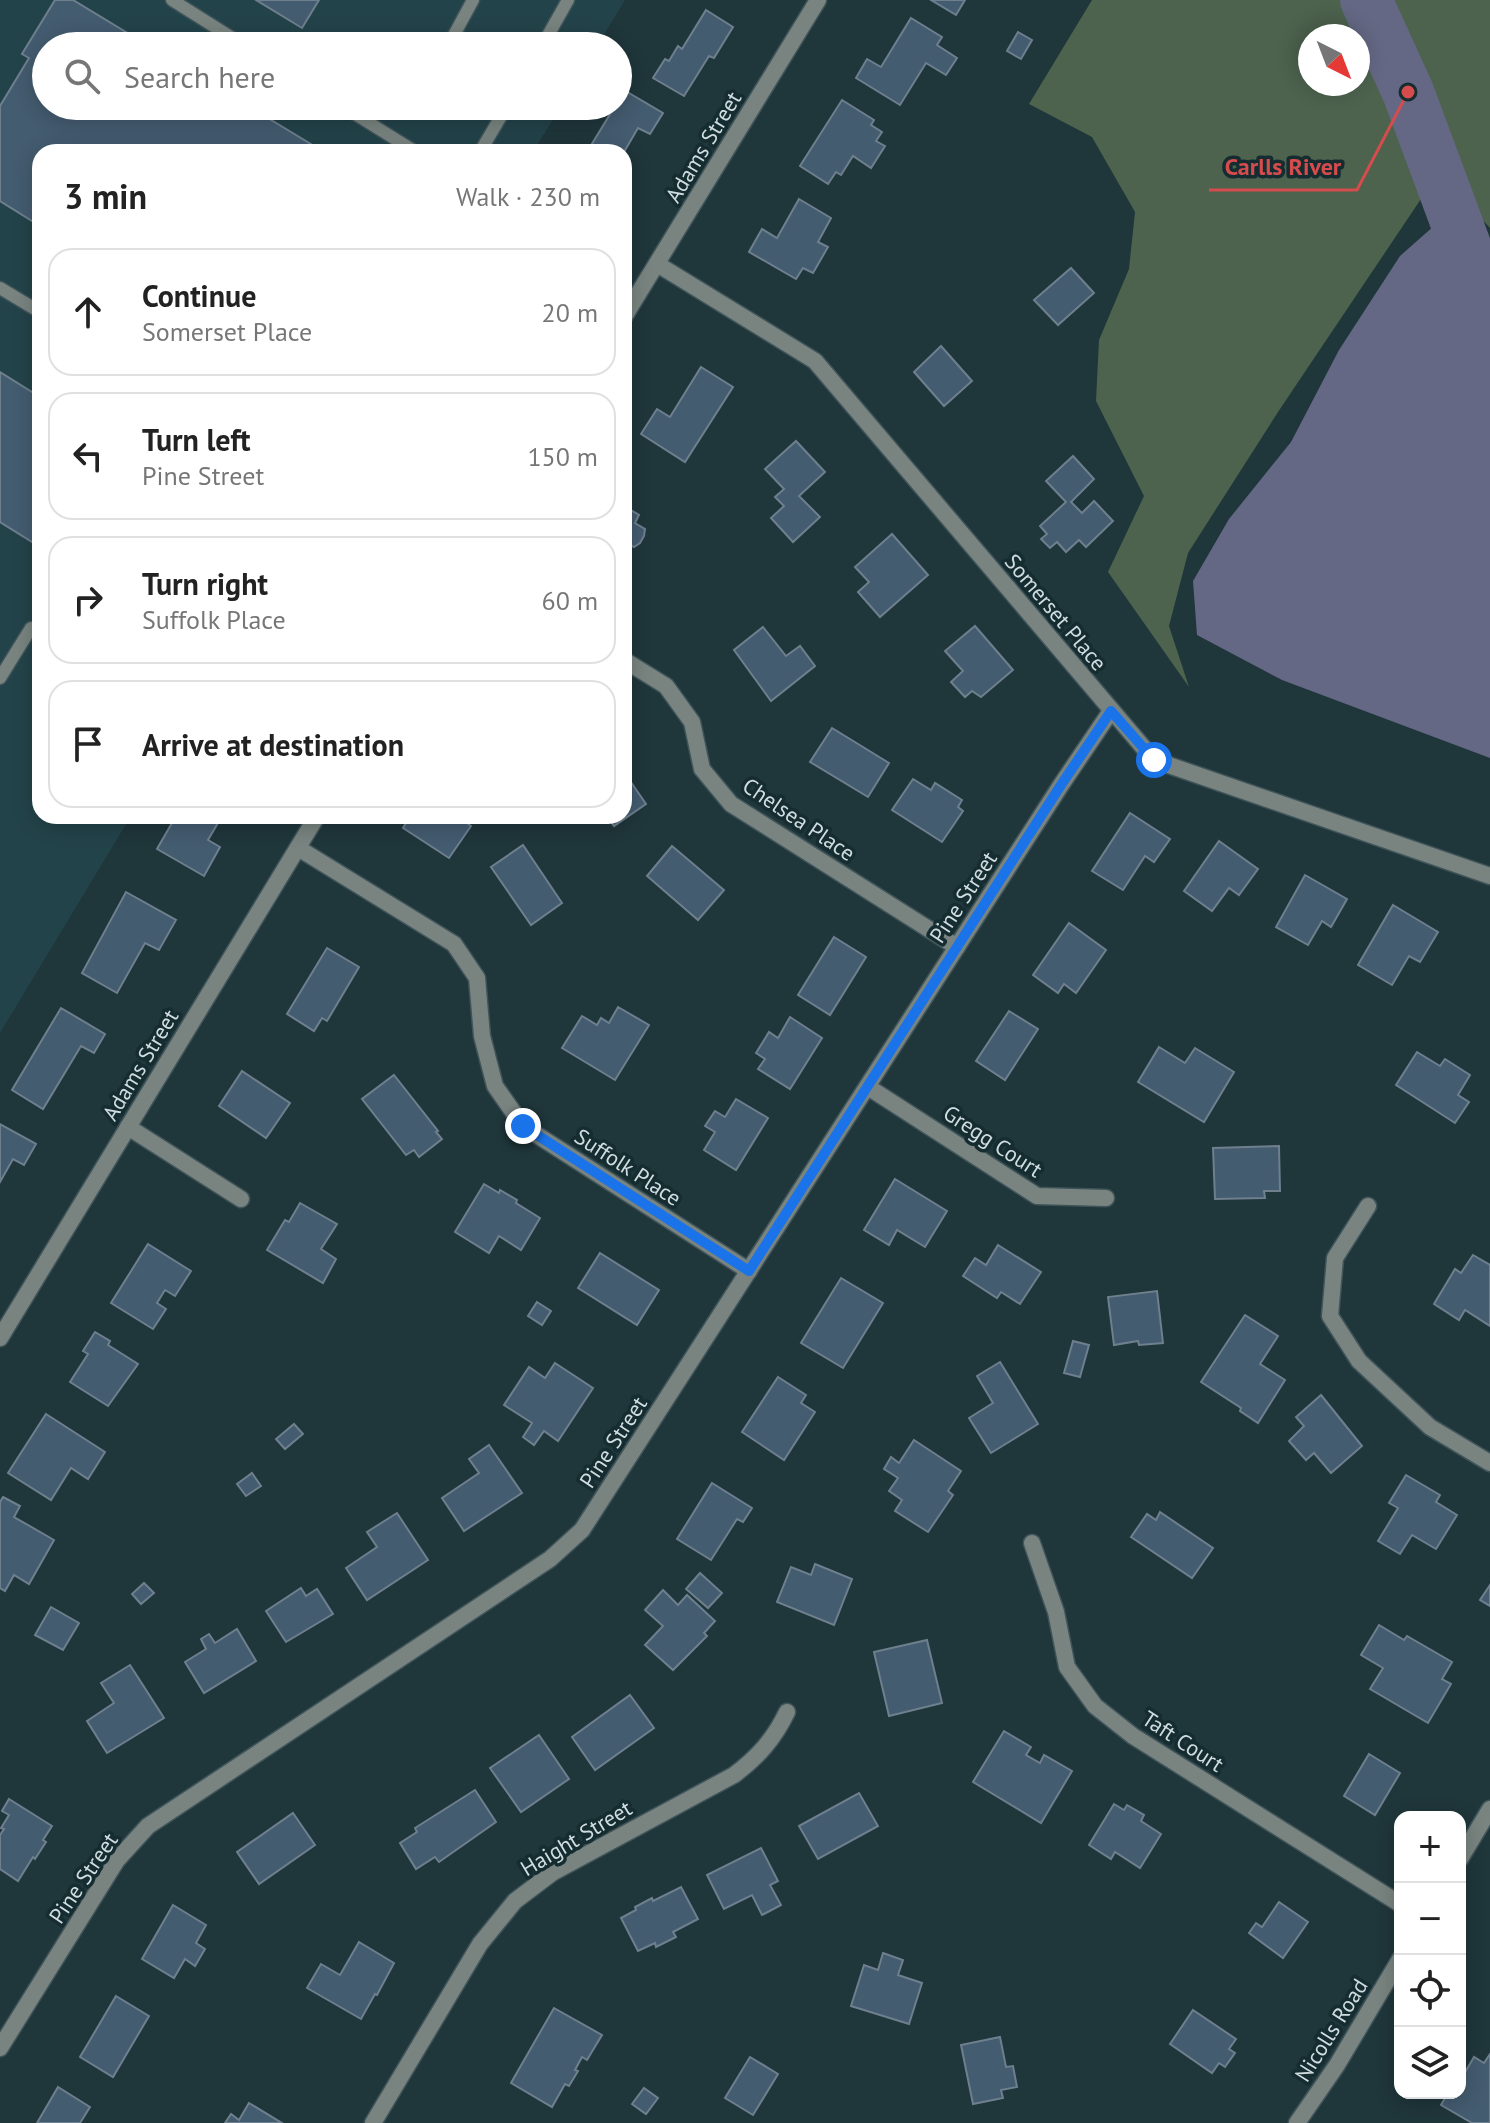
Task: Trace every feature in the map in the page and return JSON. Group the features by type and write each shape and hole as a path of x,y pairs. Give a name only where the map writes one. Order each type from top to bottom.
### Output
{"street":[{"name":"Adams Street","path":"632,304 818,0"},
{"name":"Somerset Place","path":"657,264 815,361 1154,760 1490,876"},
{"name":"Chelsea Place","path":"632,665 666,686 692,722 702,769 731,804 957,947"},
{"name":"Pine Street","path":"0,2048 117,1860 148,1826 550,1559 582,1530 1111,711"},
{"name":"Adams Street","path":"0,1338 312,824"},
{"name":"Suffolk Place","path":"298,848 454,944 477,978 482,1036 495,1086 523,1126 749,1271"},
{"name":"Gregg Court","path":"868,1087 1037,1196 1106,1198"},
{"path":"128,1127 241,1199"},
{"path":"1368,1206 1335,1258 1330,1316 1359,1361 1430,1427 1490,1463"},
{"name":"Taft Court","path":"1032,1543 1056,1612 1067,1667 1095,1706 1133,1736 1394,1900"},
{"name":"Haight Street","path":"373,2123 480,1944 515,1901 552,1873 734,1775 759,1755 787,1712"},
{"path":"1466,1849 1490,1809"},
{"name":"Nicolls Road","path":"1297,2123 1337,2065 1394,1969"}],"lane":[{"path":"172,0 223,32"},
{"path":"456,32 473,0"},
{"path":"550,32 568,0"},
{"path":"365,120 403,144"},
{"path":"485,144 499,120"},
{"path":"0,288 32,307"},
{"path":"0,678 31,628"}],"shaded area":[{"path":"0,0 625,0 606,32 32,32 32,120 552,120 538,144 32,144 32,824 126,824 0,1033"},
{"path":"1452,210 1481,231 1490,247 1490,758 1282,680 1197,635 1193,581 1229,519 1291,442 1339,350 1400,256"}],"green space":[{"path":"1092,0 1490,0 1490,228 1461,197 1453,171 1425,193 1278,412 1188,553 1169,626 1189,687 1108,572 1144,496 1096,401 1099,340 1129,269 1135,212 1092,137 1029,104"}],"building":[{"path":"55,0 73,0 126,32 35,32"},
{"path":"256,0 319,0 302,28"},
{"path":"931,0 965,0 956,15"},
{"path":"706,10 733,27 714,58 709,56 684,96 653,78 678,46 682,49"},
{"path":"911,18 942,37 937,45 957,58 946,75 926,63 900,105 856,78 867,59 881,67"},
{"path":"1018,32 1032,40 1021,59 1007,51"},
{"path":"32,38 32,120 271,120 311,144 32,144 32,221 0,201 0,106 29,58 22,54"},
{"path":"632,95 663,113 650,134 638,128 629,144 592,144 606,120 632,120"},
{"path":"842,100 874,120 871,125 882,132 876,141 885,146 871,168 853,156 841,175 836,172 828,184 800,166"},
{"path":"799,199 831,218 818,242 828,247 813,273 803,268 796,279 749,252 762,229 777,238"},
{"path":"1071,268 1094,293 1058,325 1034,300"},
{"path":"941,346 972,381 944,406 914,372"},
{"path":"701,367 733,387 685,462 641,434 657,409 670,417"},
{"path":"0,372 32,392 32,542 0,522"},
{"path":"796,441 825,472 799,496 820,517 793,542 771,518 784,506 775,497 784,489 765,469"},
{"path":"1073,456 1094,479 1071,502 1082,513 1094,501 1113,521 1086,547 1079,540 1066,552 1057,542 1050,548 1041,539 1047,534 1040,526 1066,502 1046,481"},
{"path":"632,511 639,515 635,523 645,529 640,543 634,547"},
{"path":"892,534 928,575 880,617 858,592 869,582 855,567"},
{"path":"975,626 1013,670 981,697 972,691 965,697 951,682 963,671 945,651"},
{"path":"763,627 786,656 800,646 815,666 771,701 734,650"},
{"path":"832,728 889,763 868,797 810,762"},
{"path":"913,779 931,790 935,783 962,800 958,807 963,811 942,842 892,810"},
{"path":"632,784 646,804 632,814"},
{"path":"1130,813 1170,839 1154,862 1145,856 1123,890 1092,871"},
{"path":"171,824 217,824 208,840 220,847 204,876 157,849"},
{"path":"405,824 471,826 449,858 403,828"},
{"path":"1219,841 1258,869 1239,895 1229,888 1212,911 1184,891"},
{"path":"523,845 562,903 531,925 491,867"},
{"path":"672,846 724,890 698,920 647,876"},
{"path":"1305,875 1347,899 1331,927 1322,921 1308,945 1276,927"},
{"path":"126,892 176,920 159,950 145,943 117,993 82,973"},
{"path":"1393,905 1438,932 1420,962 1409,956 1392,985 1358,965"},
{"path":"1069,923 1106,950 1076,993 1064,984 1058,993 1033,975"},
{"path":"834,937 866,957 830,1015 798,995"},
{"path":"327,948 359,967 327,1021 322,1018 314,1031 287,1014"},
{"path":"618,1007 649,1025 615,1080 562,1048 582,1016 597,1025 601,1018 609,1023"},
{"path":"61,1008 105,1034 94,1053 81,1046 43,1109 12,1090"},
{"path":"1009,1011 1038,1029 1005,1080 976,1061"},
{"path":"790,1017 822,1038 790,1089 758,1069 765,1059 756,1053 769,1032 778,1038"},
{"path":"1159,1047 1185,1063 1195,1048 1234,1072 1204,1122 1138,1082"},
{"path":"1417,1052 1440,1066 1445,1059 1470,1075 1458,1095 1469,1102 1455,1123 1396,1085"},
{"path":"242,1071 290,1103 266,1138 219,1106"},
{"path":"394,1075 442,1139 419,1157 414,1150 406,1155 362,1099"},
{"path":"736,1099 768,1118 736,1170 704,1150 715,1132 705,1126 715,1111 725,1117"},
{"path":"0,1124 36,1144 24,1165 13,1159 0,1182"},
{"path":"1279,1146 1280,1191 1264,1191 1265,1198 1215,1199 1213,1148"},
{"path":"895,1179 947,1211 925,1247 897,1230 889,1245 864,1230"},
{"path":"484,1184 517,1200 516,1203 540,1218 521,1250 499,1236 489,1253 455,1232"},
{"path":"300,1203 337,1224 321,1249 336,1259 323,1283 267,1250 285,1220 289,1222"},
{"path":"148,1244 191,1271 175,1296 165,1290 157,1303 166,1309 153,1329 111,1303"},
{"path":"998,1245 1041,1272 1020,1304 1001,1292 997,1298 963,1276 975,1258 986,1265"},
{"path":"600,1253 659,1290 637,1325 578,1288"},
{"path":"1473,1255 1490,1265 1490,1326 1465,1310 1459,1320 1434,1304 1455,1269 1461,1273"},
{"path":"841,1278 883,1303 843,1368 801,1343"},
{"path":"1157,1291 1163,1343 1139,1345 1138,1341 1114,1345 1108,1297"},
{"path":"537,1302 551,1311 542,1325 528,1316"},
{"path":"1245,1315 1278,1336 1260,1364 1285,1380 1258,1423 1201,1382"},
{"path":"95,1332 110,1341 108,1345 138,1364 108,1406 70,1382 88,1354 83,1351"},
{"path":"1073,1341 1089,1345 1080,1377 1064,1373"},
{"path":"1000,1362 1038,1424 991,1453 969,1418 993,1403 977,1376"},
{"path":"555,1363 593,1388 558,1441 544,1431 534,1445 523,1437 532,1423 504,1405 529,1367 545,1378"},
{"path":"778,1377 806,1395 801,1403 815,1412 784,1460 742,1432"},
{"path":"1321,1395 1362,1446 1331,1473 1314,1453 1306,1460 1289,1441 1304,1426 1296,1417"},
{"path":"46,1414 105,1452 88,1479 71,1468 51,1500 8,1473"},
{"path":"294,1424 303,1434 285,1449 276,1439"},
{"path":"914,1440 961,1471 948,1491 953,1495 928,1532 895,1511 902,1500 889,1491 898,1478 884,1469 891,1457 899,1463"},
{"path":"489,1445 522,1493 464,1531 442,1498 479,1473 469,1459"},
{"path":"252,1473 261,1486 246,1496 237,1484"},
{"path":"1406,1475 1440,1495 1436,1502 1457,1515 1436,1549 1412,1535 1400,1554 1378,1541 1398,1508 1389,1503"},
{"path":"712,1483 752,1508 743,1522 737,1519 711,1560 677,1539"},
{"path":"3,1497 20,1506 14,1517 54,1540 29,1584 14,1575 5,1591 0,1588 0,1502"},
{"path":"1160,1512 1213,1548 1192,1578 1131,1537 1147,1514 1156,1520"},
{"path":"397,1513 428,1560 367,1600 346,1568 377,1547 367,1532"},
{"path":"815,1564 852,1579 834,1625 777,1602 791,1567 811,1575"},
{"path":"700,1573 722,1593 708,1608 686,1589"},
{"path":"144,1583 154,1593 141,1604 132,1594"},
{"path":"1490,1585 1490,1606 1480,1600"},
{"path":"301,1588 306,1596 317,1589 333,1614 286,1642 266,1611"},
{"path":"663,1590 678,1605 687,1595 715,1621 704,1633 707,1636 673,1670 645,1645 663,1626 645,1610"},
{"path":"51,1607 79,1623 63,1650 35,1635"},
{"path":"1379,1625 1404,1640 1407,1636 1452,1662 1442,1679 1451,1684 1428,1723 1370,1689 1383,1668 1361,1655"},
{"path":"237,1629 256,1661 204,1693 185,1662 206,1649 201,1639 209,1634 215,1643"},
{"path":"927,1640 942,1703 889,1716 874,1652"},
{"path":"130,1665 164,1718 107,1753 87,1721 114,1703 101,1683"},
{"path":"630,1695 654,1728 595,1770 572,1737"},
{"path":"1004,1731 1031,1747 1026,1755 1040,1763 1044,1755 1072,1771 1041,1823 973,1782"},
{"path":"539,1735 569,1779 521,1812 490,1768"},
{"path":"1369,1754 1400,1773 1375,1815 1344,1796"},
{"path":"475,1790 496,1822 439,1862 435,1857 416,1869 400,1843 417,1832 415,1828"},
{"path":"859,1793 878,1826 818,1859 799,1826"},
{"path":"9,1799 52,1826 43,1840 46,1842 18,1881 0,1869 0,1835 4,1829 1,1828 9,1815 2,1811"},
{"path":"1114,1804 1124,1810 1127,1805 1144,1815 1141,1821 1161,1834 1140,1868 1115,1852 1111,1859 1089,1845"},
{"path":"293,1813 315,1845 259,1884 237,1852"},
{"path":"761,1848 778,1881 770,1885 781,1905 762,1915 752,1895 724,1909 707,1875"},
{"path":"681,1887 698,1919 673,1932 676,1937 656,1947 655,1943 638,1951 621,1918 652,1898 653,1901"},
{"path":"1279,1902 1308,1922 1283,1958 1249,1933 1256,1923 1262,1927"},
{"path":"173,1905 206,1925 196,1943 205,1949 195,1966 185,1959 174,1978 142,1959"},
{"path":"359,1942 394,1963 361,2019 307,1988 321,1964 340,1975"},
{"path":"883,1953 903,1960 898,1975 922,1983 909,2024 851,2006 864,1965 878,1970"},
{"path":"116,1996 149,2016 113,2077 80,2057"},
{"path":"554,2008 602,2035 587,2060 582,2057 569,2086 565,2084 552,2107 511,2083"},
{"path":"1193,2010 1236,2039 1229,2049 1235,2053 1225,2067 1219,2063 1212,2073 1170,2044"},
{"path":"1000,2037 1006,2067 1013,2066 1017,2087 1001,2090 1003,2098 973,2104 961,2045"},
{"path":"1490,2054 1490,2123 1472,2123 1441,2105 1444,2099 1466,2099 1466,2071 1474,2057 1484,2063"},
{"path":"750,2057 778,2074 753,2115 725,2098"},
{"path":"58,2087 90,2107 80,2123 37,2123"},
{"path":"644,2088 658,2098 646,2114 632,2104"},
{"path":"249,2103 282,2123 225,2123 231,2114 239,2120"}],"waterway":[{"path":"1366,0 1408,92 1490,313"}],"place":[{"name":"Carlls River","path":"1408,92"}],"route":[{"path":"523,1126 749,1271 1111,711 1154,760"}]}
